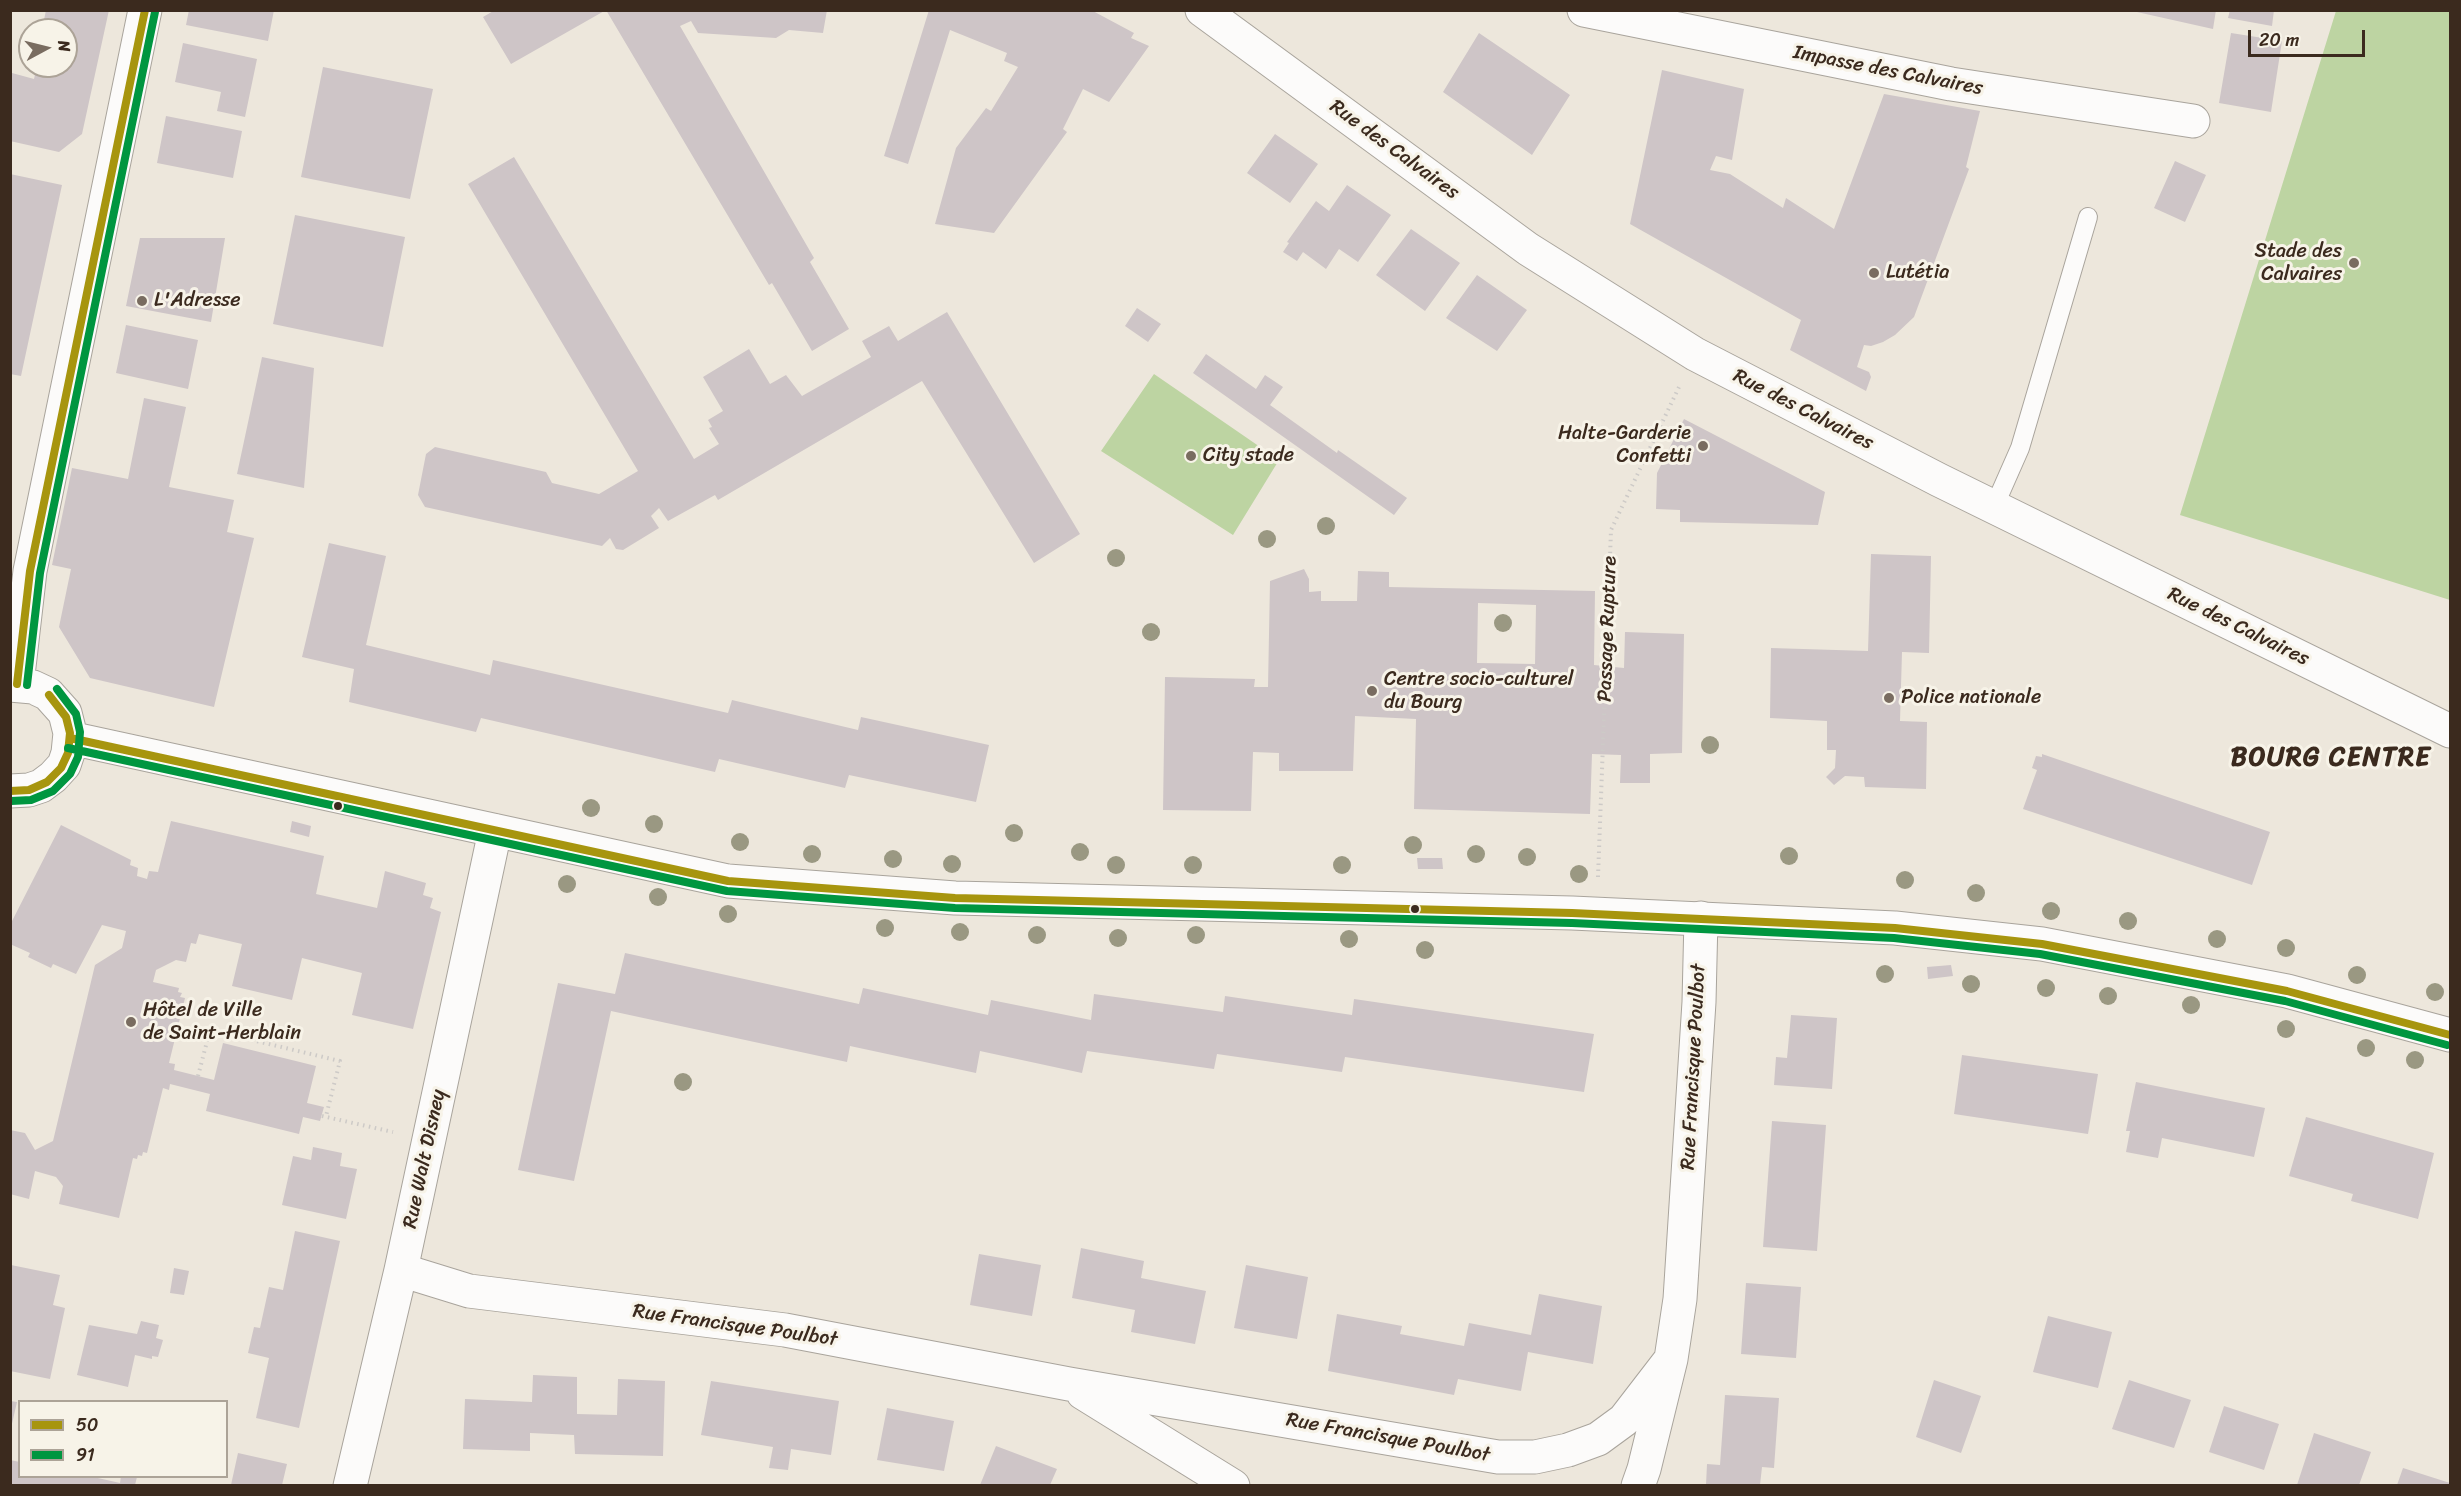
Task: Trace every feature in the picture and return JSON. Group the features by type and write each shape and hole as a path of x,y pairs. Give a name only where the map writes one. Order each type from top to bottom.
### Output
{"street":[{"path":"10,791 29,790 47,782 64,765 70,738 66,717 54,700 41,690 14,684 30,571 145,10"},
{"name":"Impasse des Calvaires","path":"1584,10 1951,84 2193,122"},
{"name":"Rue des Calvaires","path":"1210,12 1528,249 1695,354 1995,507 2451,731"},
{"path":"70,738 728,881 955,898 1621,915 1895,928 2042,944 2287,991 2451,1035"},
{"name":"Rue Walt Disney","path":"350,1485 402,1270 495,831"},
{"name":"Rue Francisque Poulbot","path":"1638,1485 1671,1359 1681,1275 1699,1002 1701,918"},
{"name":"Rue Francisque Poulbot","path":"402,1270 469,1291 785,1330 1069,1384 1498,1456 1535,1457 1568,1450 1598,1439 1624,1420 1671,1359"},
{"name":"Rue Francisque Poulbot","path":"1069,1384 1233,1485"}],"lane":[{"path":"1995,507 2020,448 2088,217"}],"path":[{"name":"Passage Rupture","path":"1621,915 1598,882 1611,530 1695,354"},
{"path":"198,1076 210,1030 340,1061 324,1116 430,1139"}],"green space":[{"name":"Stade des Calvaires","path":"2336,11 2450,11 2450,600 2180,515"},
{"name":"City stade","path":"1154,374 1279,460 1233,535 1101,451"}],"building":[{"path":"46,10 109,10 82,134 59,152 10,141 12,73 18,75 18,78 78,78 78,18 44,18"},
{"path":"189,10 274,10 268,41 186,25"},
{"path":"495,10 606,10 511,64 483,17"},
{"path":"606,10 827,10 823,33 789,30 776,38 698,33 691,21 680,26 814,258 810,262 849,329 812,351 772,283 769,285"},
{"path":"929,10 1091,10 1134,33 1131,38 1149,46 1109,102 1083,89 1063,129 1067,132 994,233 935,224 956,148 986,108 991,111 1018,67 1004,61 1007,53 950,30 908,164 884,156"},
{"path":"2128,10 2216,10 2213,29"},
{"path":"2230,10 2274,10 2272,26 2228,18"},
{"path":"1479,33 1570,95 1532,155 1443,92"},
{"path":"2231,33 2282,41 2271,112 2219,103"},
{"path":"183,43 257,59 245,117 217,111 221,92 175,82"},
{"path":"323,67 433,89 410,199 301,177"},
{"path":"1662,70 1744,89 1732,160 1716,156 1710,170 1730,174 1783,208 1786,198 1834,229 1884,94 1980,111 1966,167 1969,169 1914,317 1895,335 1883,342 1871,346 1864,345 1857,367 1869,372 1871,377 1866,391 1790,350 1801,320 1630,224"},
{"path":"166,116 242,131 233,178 157,163"},
{"path":"1275,134 1318,164 1290,203 1247,173"},
{"path":"514,157 694,459 719,444 709,428 712,427 708,420 723,411 703,377 749,349 770,384 786,375 802,396 871,357 862,341 889,326 898,341 947,312 1080,534 1034,563 922,381 718,500 715,495 668,521 659,508 651,516 659,528 623,550 616,549 610,538 602,546 425,507 418,495 426,454 435,447 546,472 552,483 599,494 638,471 468,184"},
{"path":"2175,161 2206,175 2185,222 2154,208"},
{"path":"10,174 62,185 21,376 10,374"},
{"path":"1347,185 1391,215 1358,262 1339,249 1326,269 1303,252 1297,261 1283,252 1289,243 1287,242 1316,201 1329,211"},
{"path":"295,215 405,237 383,347 273,324"},
{"path":"1411,229 1460,263 1425,311 1376,275"},
{"path":"140,238 225,238 211,322 126,306"},
{"path":"1477,275 1527,310 1497,351 1446,318"},
{"path":"1137,308 1161,324 1148,342 1125,326"},
{"path":"126,325 198,340 188,389 116,373"},
{"path":"1206,354 1256,389 1265,375 1283,387 1270,405 1337,453 1338,450 1407,498 1394,515 1193,373"},
{"path":"262,357 314,368 304,488 237,474"},
{"path":"144,398 186,407 169,487 234,500 227,532 254,538 214,707 90,678 59,627 71,569 52,565 72,468 128,479"},
{"name":"Halte-Garderie Confetti","path":"1684,419 1825,492 1818,525 1680,522 1680,510 1656,509 1657,473"},
{"path":"329,543 386,556 366,645 490,675 493,660 728,713 732,700 858,730 861,717 989,745 976,802 849,775 845,788 719,759 715,772 481,718 476,732 349,702 354,669 302,657"},
{"path":"1871,554 1931,556 1929,653 1902,652 1900,721 1927,722 1926,789 1865,787 1864,777 1845,776 1834,785 1826,777 1835,768 1836,750 1827,750 1827,721 1770,718 1771,648 1868,651"},
{"name":"Centre socio-culturel du Bourg","path":"1304,569 1309,579 1309,592 1321,591 1321,601 1357,601 1358,571 1389,572 1389,587 1595,591 1594,665 1624,668 1625,632 1684,634 1682,753 1650,754 1650,783 1620,783 1621,755 1592,754 1590,814 1414,809 1416,719 1355,716 1353,771 1279,771 1279,753 1253,752 1251,811 1163,810 1165,677 1255,679 1254,687 1268,687 1270,581","holes":["1478,603 1536,605 1535,664 1477,663"]},
{"path":"2042,754 2270,832 2252,885 2023,809 2037,770 2032,768 2036,756 2042,757"},
{"name":"Hôtel de Ville de Saint-Herblain","path":"171,821 324,856 316,894 377,908 385,871 426,883 423,895 433,898 430,908 441,912 413,1029 352,1015 362,973 302,958 292,1000 232,986 242,944 199,934 196,944 191,943 186,962 176,960 156,970 153,982 179,988 178,992 182,993 180,997 185,998 169,1063 175,1064 174,1070 214,1080 223,1043 316,1066 307,1103 324,1107 320,1121 303,1117 299,1134 206,1111 210,1094 170,1084 169,1090 163,1088 147,1153 143,1152 142,1156 138,1155 137,1159 133,1158 119,1218 59,1204 63,1186 56,1177 35,1171 29,1199 10,1194 10,1130 25,1133 35,1150 53,1141 95,965 122,948 126,931 102,925 76,974 53,964 51,968 28,957 30,953 10,944 10,925 61,825 131,860 130,865 138,868 137,876 147,879 149,871 158,872"},
{"path":"292,821 311,826 309,837 290,832"},
{"path":"1417,858 1442,858 1443,869 1418,869"},
{"path":"625,953 859,1004 863,988 988,1015 991,1000 1091,1020 1094,994 1223,1012 1225,996 1352,1015 1354,999 1594,1034 1584,1092 1345,1057 1342,1072 1217,1054 1214,1069 1087,1051 1082,1073 980,1051 976,1073 850,1046 847,1062 611,1011 574,1181 518,1170 558,983 615,994"},
{"path":"1951,965 1953,976 1928,979 1927,967"},
{"path":"1791,1015 1837,1018 1832,1089 1774,1085 1776,1057 1787,1058"},
{"path":"1962,1055 2098,1074 2088,1134 1954,1114"},
{"path":"2136,1082 2265,1108 2254,1157 2162,1138 2158,1158 2126,1152 2130,1131 2126,1131"},
{"path":"2306,1117 2434,1153 2418,1219 2351,1201 2353,1194 2289,1176"},
{"path":"1772,1121 1826,1125 1817,1251 1763,1247"},
{"path":"313,1147 342,1153 340,1166 357,1169 346,1219 282,1205 293,1156 311,1160"},
{"path":"295,1231 340,1241 299,1428 256,1418 269,1358 248,1353 254,1327 260,1328 269,1287 283,1290"},
{"path":"1081,1248 1144,1261 1141,1278 1206,1291 1195,1344 1131,1332 1135,1310 1072,1298"},
{"path":"979,1254 1041,1265 1032,1316 970,1305"},
{"path":"11,1265 60,1275 53,1305 65,1308 50,1379 10,1371"},
{"path":"1246,1265 1308,1277 1297,1339 1234,1328"},
{"path":"174,1268 189,1271 184,1295 170,1293"},
{"path":"1746,1283 1801,1287 1796,1358 1741,1354"},
{"path":"1539,1294 1602,1306 1593,1364 1528,1352 1521,1391 1458,1379 1454,1395 1328,1371 1337,1314 1402,1326 1400,1334 1464,1346 1469,1323 1531,1335"},
{"path":"2048,1316 2112,1332 2098,1388 2033,1372"},
{"path":"141,1321 159,1325 156,1338 163,1340 158,1357 152,1356 152,1359 135,1355 128,1387 77,1375 89,1325 137,1334"},
{"path":"533,1375 577,1377 577,1414 617,1415 618,1379 665,1381 663,1456 575,1454 574,1435 530,1433 530,1451 463,1449 465,1399 532,1402"},
{"path":"1934,1380 1981,1396 1961,1453 1916,1437"},
{"path":"2129,1380 2191,1400 2174,1448 2112,1429"},
{"path":"711,1381 839,1401 831,1455 791,1449 788,1470 769,1468 773,1447 701,1435"},
{"path":"1725,1395 1779,1398 1774,1468 1762,1467 1760,1485 1706,1485 1707,1464 1720,1465"},
{"path":"10,1401 17,1402 11,1428 10,1428"},
{"path":"2224,1406 2279,1424 2264,1470 2209,1452"},
{"path":"887,1408 954,1421 944,1471 877,1460"},
{"path":"2314,1433 2371,1452 2359,1485 2297,1485"},
{"path":"996,1446 1057,1469 1050,1485 980,1485"},
{"path":"238,1453 287,1464 282,1485 231,1485"},
{"path":"10,1460 18,1462 18,1478 98,1478 120,1483 121,1478 137,1478 135,1485 10,1485"},
{"path":"2403,1468 2450,1483 2450,1485 2397,1485"}],"transit line":[{"name":"50","path":"17,684 30,571 145,10"},
{"name":"91","path":"27,685 40,573 155,12"},
{"name":"91","path":"11,801 31,800 53,791 70,774 78,757 80,732 76,714 57,689"},
{"name":"50","path":"10,791 29,790 47,782 61,768 68,753 70,733 66,717 49,695"},
{"name":"50","path":"70,738 728,881 955,898 1572,913 1895,928 2042,944 2287,991 2450,1035"},
{"name":"91","path":"68,748 727,891 955,908 1572,923 1894,938 2040,954 2285,1001 2447,1045"}],"place":[{"name":"Stade des Calvaires","path":"2354,263"},
{"name":"Lutétia","path":"1874,273"},
{"name":"L'Adresse","path":"142,301"},
{"name":"Halte-Garderie Confetti","path":"1703,446"},
{"name":"City stade","path":"1191,456"},
{"name":"Centre socio-culturel du Bourg","path":"1372,691"},
{"name":"Police nationale","path":"1889,698"},
{"name":"Hôtel de Ville de Saint-Herblain","path":"131,1022"}],"district":[{"name":"BOURG CENTRE","path":"2331,758"}]}
